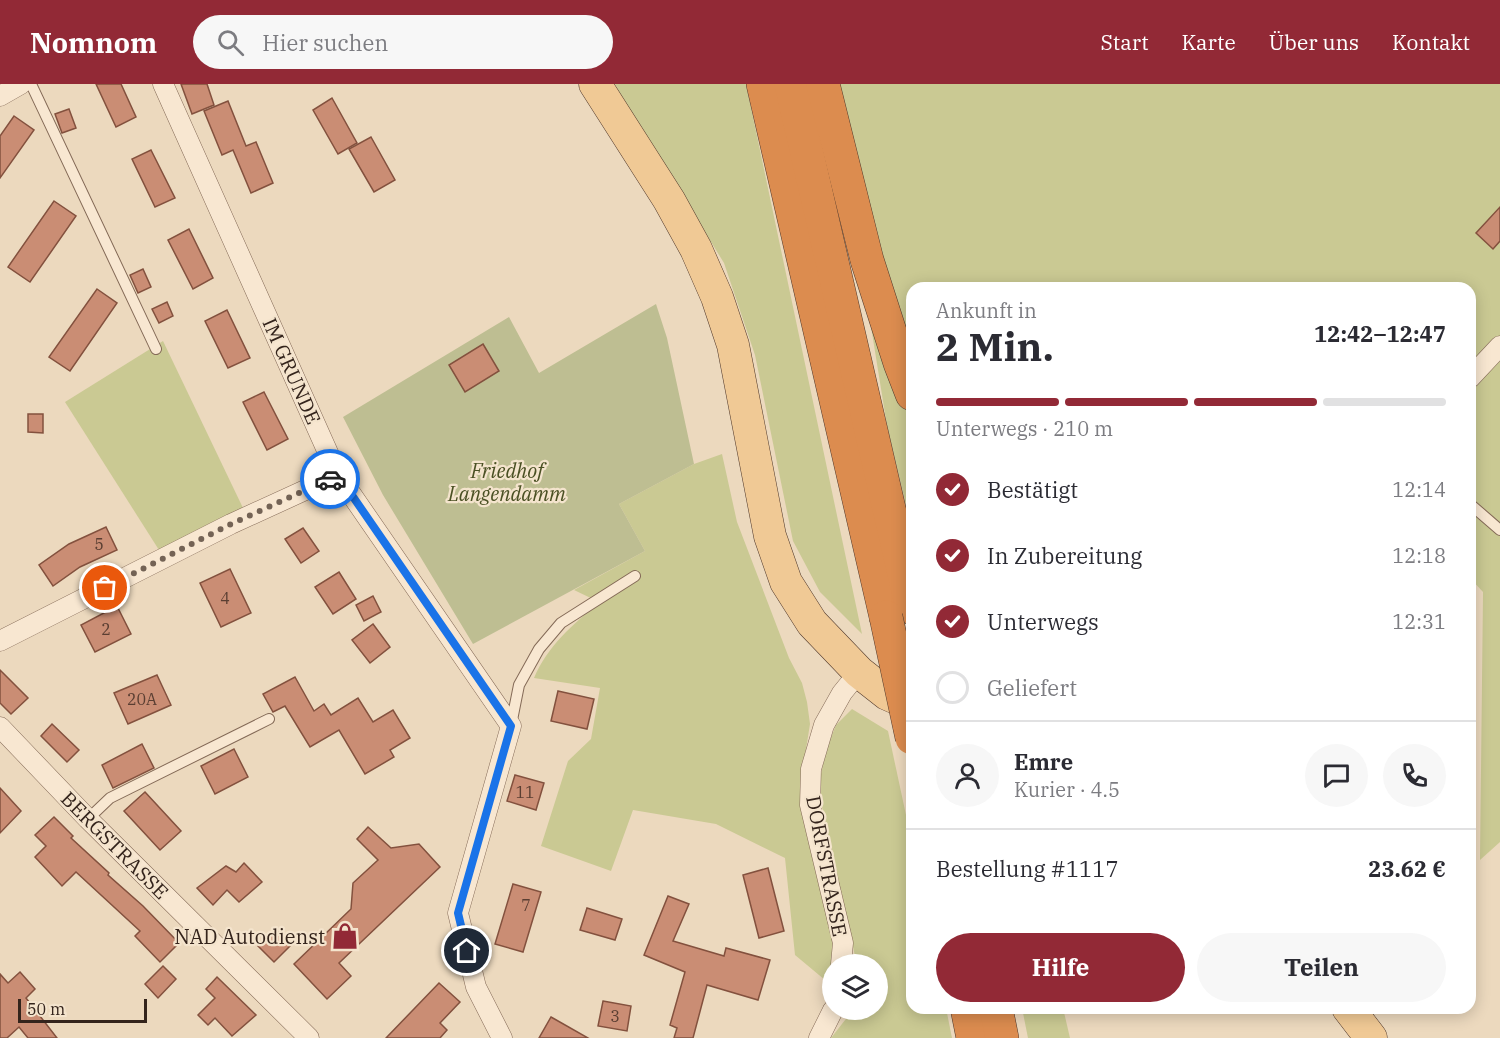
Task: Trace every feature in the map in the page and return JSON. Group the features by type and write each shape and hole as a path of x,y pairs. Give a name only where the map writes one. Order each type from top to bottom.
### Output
{"highway":[{"path":"823,84 867,260 906,378"},
{"path":"770,85 899,613 906,680"},
{"path":"968,1014 973,1038"},
{"path":"997,1014 1002,1038"}],"main road":[{"path":"595,84 669,200 696,249 717,297 733,345 770,536 786,582 812,622 859,672 887,694 906,702"},
{"path":"1353,1014 1371,1038"}],"street":[{"path":"0,96 21,84"},
{"name":"IM GRUNDE","path":"163,84 338,475 511,726"},
{"path":"1476,372 1500,346"},
{"path":"0,641 231,524 338,475"},
{"name":"DORFSTRASSE","path":"842,954 843,942 810,805 811,769 824,725 842,693 859,672"},
{"path":"502,1038 476,987 458,913 511,726"},
{"name":"BERGSTRASSE","path":"0,727 88,819 309,1038"},
{"path":"819,1038 828,1020"}],"lane":[{"path":"31,84 156,349"},
{"path":"1476,509 1500,530"},
{"path":"511,726 519,685 539,650 561,623 635,576"},
{"path":"88,819 110,798 269,720"}],"shaded area":[{"path":"615,84 746,84 862,634 820,592 793,541 755,355 724,263"},
{"path":"832,84 1500,84 1500,842 1480,860 1483,592 1476,584 1476,282 906,282 906,505 887,426"},
{"path":"163,341 243,508 159,550 65,402"},
{"path":"722,454 737,522 789,658 802,683 807,702 810,724 803,768 833,943 832,954 822,954 822,978 795,955 785,858 716,824 633,810 611,871 541,846 568,761 591,739 600,688 534,678 546,655 571,627 599,602 574,590 645,551 619,504 694,464"},
{"path":"852,709 888,731 906,815 906,1014 947,1014 952,1038 831,1038 845,1020 888,1020 888,954 855,954 818,789 826,750 836,725"},
{"path":"1023,1014 1064,1014 1070,1038 1028,1038"}],"green space":[{"name":"Friedhof Langendamm","path":"656,304 667,338 694,464 619,504 645,551 473,644 383,495 343,417 509,317 539,373"}],"building":[{"path":"96,84 121,84 136,117 116,127"},
{"path":"181,84 207,84 214,105 192,114"},
{"path":"332,98 357,143 338,154 313,110"},
{"path":"228,101 246,146 256,142 273,183 251,193 233,150 222,155 204,111"},
{"path":"69,109 76,128 62,133 55,114"},
{"path":"14,116 34,130 0,178 0,136"},
{"path":"371,137 395,180 374,192 349,149"},
{"path":"151,150 175,198 155,207 132,159"},
{"path":"54,201 76,216 30,282 8,267"},
{"path":"1500,207 1500,241 1493,249 1476,233"},
{"path":"189,229 213,278 193,289 168,240"},
{"path":"143,269 151,287 138,293 130,275"},
{"path":"97,289 117,303 70,371 49,357"},
{"path":"167,302 173,316 159,323 152,309"},
{"path":"227,310 250,358 228,368 205,321"},
{"path":"483,344 499,371 465,392 449,365"},
{"path":"264,392 288,439 267,450 243,402"},
{"path":"28,414 43,414 43,433 28,432"},
{"path":"106,527 117,550 80,567 53,586 39,565 69,544"},
{"path":"303,528 319,551 301,563 285,539"},
{"path":"230,569 251,613 221,627 200,583"},
{"path":"339,572 356,599 333,614 315,587"},
{"path":"373,596 381,612 364,621 356,605"},
{"path":"117,606 131,634 95,652 81,625"},
{"path":"373,624 390,647 370,663 352,640"},
{"path":"0,670 28,698 11,714 0,703"},
{"path":"157,675 171,705 128,724 114,693"},
{"path":"295,677 314,711 324,704 331,715 358,698 373,722 393,710 410,738 390,750 394,757 365,774 339,730 310,747 285,706 273,712 263,694"},
{"path":"558,691 594,699 587,729 551,721"},
{"path":"52,724 79,750 67,762 41,736"},
{"path":"142,744 154,768 113,788 102,765"},
{"path":"234,749 248,777 215,794 201,766"},
{"path":"515,775 544,783 536,810 507,801"},
{"path":"0,788 21,811 0,833"},
{"path":"145,792 181,831 160,850 124,811"},
{"path":"54,817 73,836 71,838 179,943 160,962 135,936 140,931 76,872 62,886 35,857 46,846 35,835"},
{"name":"NAD Autodienst","path":"368,827 391,848 419,844 440,867 339,963 351,976 327,999 294,964 351,909 353,883 378,860 357,839"},
{"path":"244,863 262,882 239,902 227,890 213,905 197,888 226,866 236,872"},
{"path":"768,868 784,931 759,938 743,875"},
{"path":"513,884 541,892 523,952 495,944"},
{"path":"668,896 689,904 673,941 724,956 726,948 770,960 758,1000 707,985 693,1038 674,1038 677,1028 670,1025 685,972 644,955"},
{"path":"587,908 622,919 615,940 580,930"},
{"path":"275,929 291,945 274,962 258,946"},
{"path":"163,966 176,979 158,998 145,984"},
{"path":"20,972 35,989 26,998 57,1038 28,1038 19,1027 7,1038 0,1038 0,974 8,983"},
{"path":"217,977 256,1015 232,1036 215,1018 208,1025 198,1015 215,998 206,989"},
{"path":"439,983 460,1002 440,1023 447,1030 440,1038 386,1038"},
{"path":"603,1001 631,1006 627,1031 598,1026"},
{"path":"551,1017 588,1038 539,1038"}],"way so far":[{"path":"105,588 231,524 330,479"}],"place":[{"name":"NAD Autodienst","path":"345,936"}],"route":[{"path":"330,479 338,475 511,726 458,913 467,951"}]}
